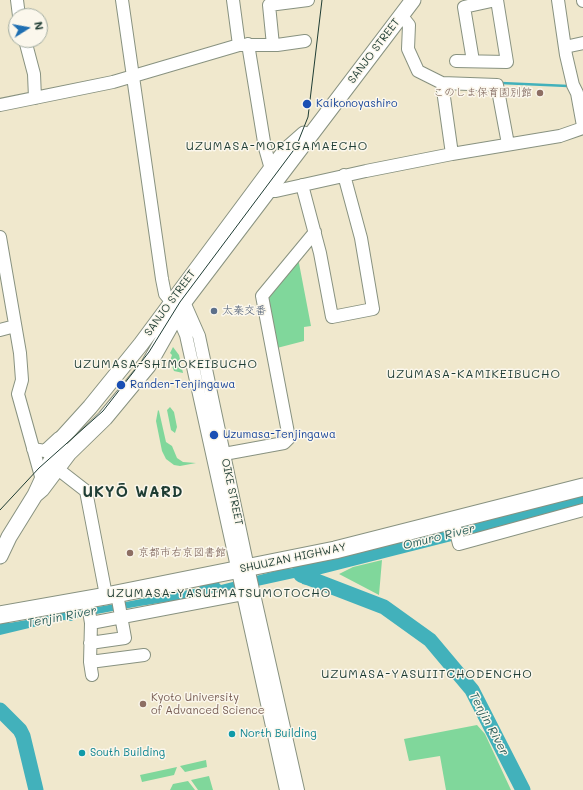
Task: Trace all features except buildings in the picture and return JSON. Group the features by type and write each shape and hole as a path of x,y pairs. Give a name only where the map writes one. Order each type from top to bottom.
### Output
{"highway":[{"name":"SHUUZAN HIGHWAY","path":"243,569 583,480"},
{"name":"SHUUZAN HIGHWAY","path":"0,615 87,600 335,550 454,522 583,487"},
{"name":"SHUUZAN HIGHWAY","path":"0,606 113,594"}],"main road":[{"name":"SANJO STREET","path":"35,495 42,489 53,465 60,439 90,407 130,357 177,306 269,190 275,173 287,149 320,121 413,0"},
{"name":"SANJO STREET","path":"0,556 9,537 35,495 42,480 53,465 105,418 148,366 177,306 254,192 275,173"}],"street":[{"path":"122,0 129,48 131,76 148,177 162,279 165,294 177,306"},
{"path":"234,0 265,148 275,173"},
{"path":"273,45 269,5 308,0"},
{"path":"456,61 507,62 496,0 464,7 473,61"},
{"path":"254,192 269,190 276,191 452,154 560,136 583,127 578,98 573,85 565,47 558,0"},
{"path":"401,15 409,25 408,49 418,71 442,83 497,85 508,144"},
{"path":"0,105 113,82 244,45 273,45 305,41"},
{"path":"565,47 583,44"},
{"path":"27,48 34,74 35,98"},
{"path":"442,83 452,154"},
{"path":"302,185 315,232 332,317 373,309 361,238 344,176"},
{"path":"224,454 284,443 289,438 262,296 315,232"},
{"path":"0,237 20,353 22,380 18,394 32,449 42,480"},
{"name":"OIKE STREET","path":"177,306 199,336 224,454 246,592 286,790"},
{"name":"OIKE STREET","path":"177,306 186,335 243,569"},
{"path":"0,330 15,326"},
{"path":"32,449 45,451 66,432"},
{"path":"32,449 86,491 113,594 121,616 125,638 90,643"},
{"path":"454,522 459,544 583,510"},
{"path":"91,621 246,592"},
{"name":"OIKE STREET","path":"246,592 298,790"},
{"path":"87,600 91,621 90,662 92,675"},
{"path":"90,662 144,655"}],"green space":[{"path":"298,258 311,326 304,327 304,341 277,348 267,298"},
{"path":"173,347 179,355 183,373 174,371 170,361 172,355 170,353"},
{"path":"170,407 174,412 177,427 175,433 171,430 167,410"},
{"path":"158,410 166,442 172,446 177,458 183,462 196,463 180,466 174,465 166,459 162,451 156,421"},
{"path":"382,560 379,595 339,574 353,567"},
{"path":"477,725 485,734 511,790 446,790 440,756 409,761 404,739"},
{"path":"206,760 207,767 185,772 180,766"},
{"path":"177,767 174,775 142,782 140,775"},
{"path":"209,776 213,790 198,790 191,780"},
{"path":"188,781 195,790 170,790 173,784"}],"water":[{"path":"315,562 318,564 319,576 321,577 320,586 315,584 314,586 302,584 303,580 294,578 230,592 75,618 72,621 64,620 52,622 47,626 46,624 0,635 0,623 9,623 44,617 46,615 59,612 62,613 115,604 199,588 200,586 218,582 221,585 287,568 298,569 299,566"}],"waterway":[{"path":"501,83 568,86"},
{"name":"Omuro River","path":"299,572 583,500"},
{"name":"Tenjin River","path":"301,575 384,607 430,640 472,690 523,790"},
{"path":"0,710 20,730 23,736 36,790"}],"tram line":[{"path":"0,510 39,468 103,411 149,352 180,302 296,147 308,117 322,0"}],"place":[{"name":"このしま保育園別館","path":"540,93"},
{"name":"Kaikonoyashiro","path":"307,104"},
{"name":"太秦交番","path":"214,311"},
{"name":"Randen-Tenjingawa","path":"121,385"},
{"name":"Uzumasa-Tenjingawa","path":"214,435"},
{"name":"京都市右京図書館","path":"130,553"},
{"name":"Kyoto University of Advanced Science","path":"143,704"},
{"name":"North Building","path":"232,734"},
{"name":"South Building","path":"82,753"}],"district":[{"name":"UZUMASA-MORIGAMAECHO","path":"277,146"},
{"name":"UZUMASA-SHIMOKEIBUCHO","path":"166,364"},
{"name":"UZUMASA-KAMIKEIBUCHO","path":"474,374"},
{"name":"UKYŌ WARD","path":"133,492"},
{"name":"UZUMASA-YASUIMATSUMOTOCHO","path":"219,593"},
{"name":"UZUMASA-YASUIITCHODENCHO","path":"427,674"}]}
